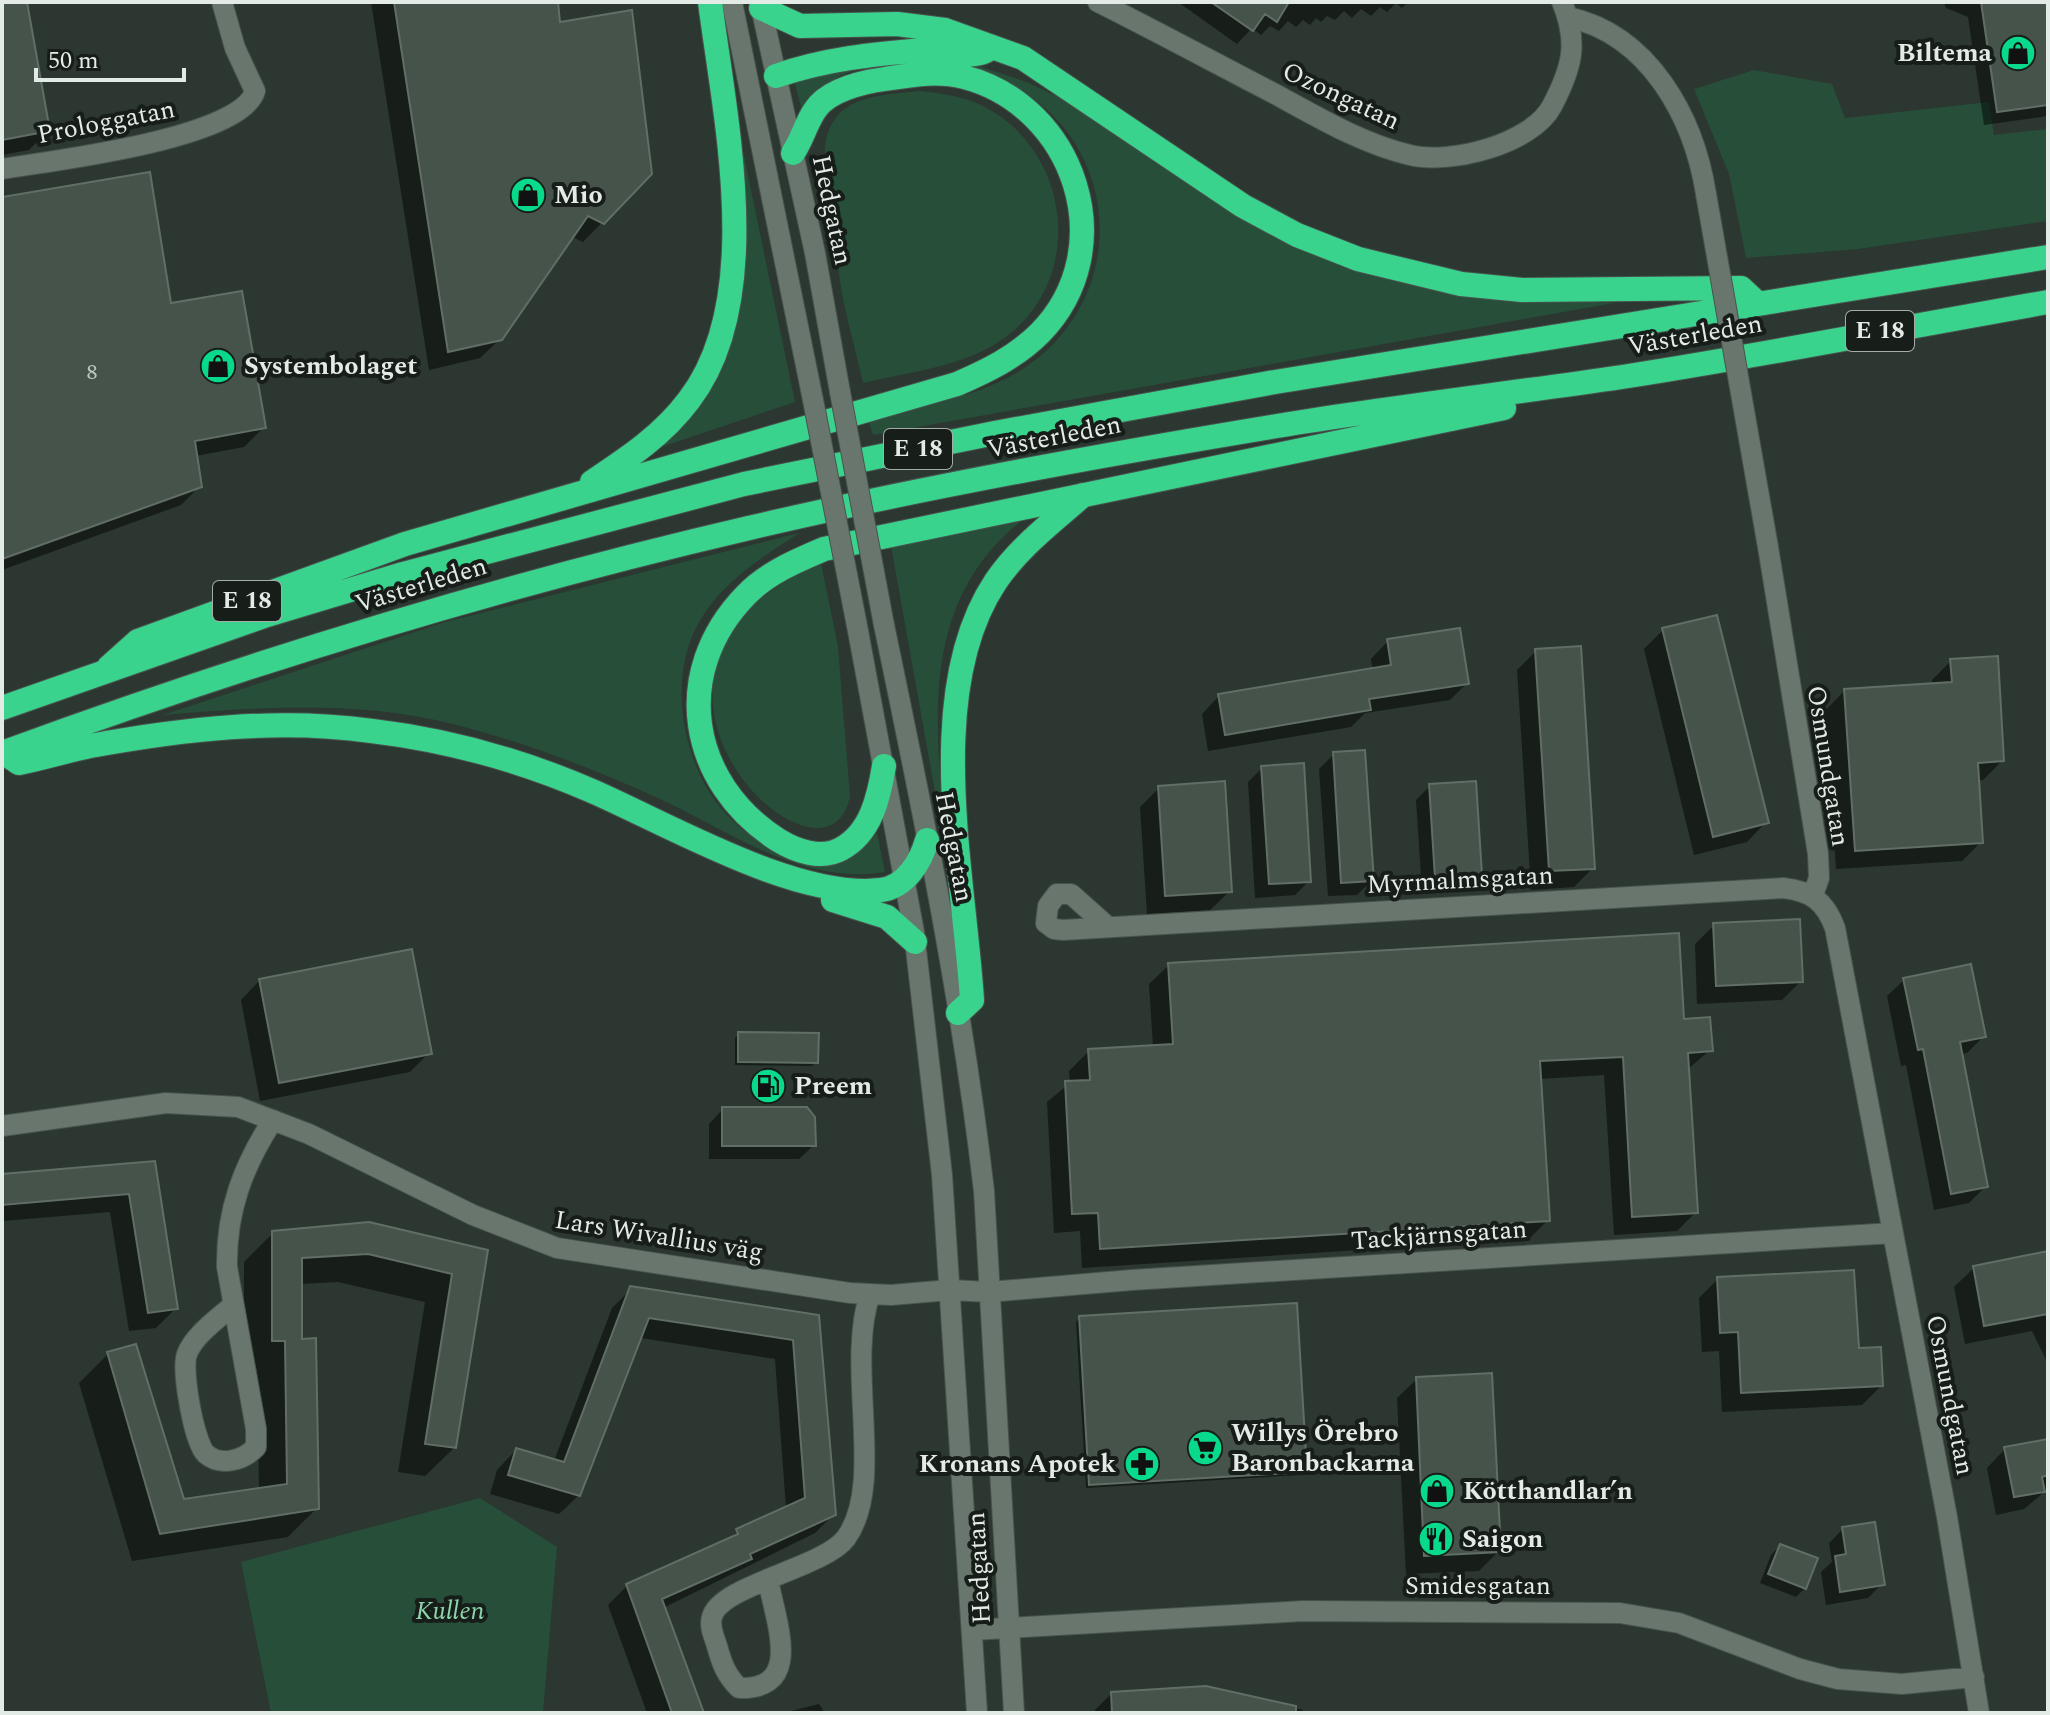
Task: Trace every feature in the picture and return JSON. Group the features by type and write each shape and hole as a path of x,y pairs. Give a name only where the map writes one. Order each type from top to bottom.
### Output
{"highway":[{"name":"E 18","path":"573,494 640,449 676,417 704,378 723,331 730,305 735,248 710,2"},
{"path":"761,5 800,26 914,25 945,30 1023,58 1243,206 1297,235 1358,259 1461,284 1575,292 1741,288 1756,302"},
{"path":"776,76 844,58 936,49 979,55 992,47"},
{"name":"E 18","path":"99,675 138,641 405,544 957,384 1022,349 1040,333 1063,301 1074,275 1081,243 1077,183 1060,146 1047,128 1013,98 994,87 960,76 927,74 849,88 815,109 806,134 793,153"},
{"name":"Västerleden","path":"2,708 267,615 403,574 744,484 1119,410 1756,302 2048,257"},
{"name":"Västerleden","path":"3,752 191,684 343,637 512,587 754,526 1152,447 1626,376 2048,302"},
{"name":"E 18","path":"884,766 878,803 854,841 838,851 816,855 791,848 760,828 736,806 719,782 705,752 699,725 698,690 706,654 721,625 746,594 772,574 824,549 1470,415 1609,384 1626,376"},
{"path":"958,1013 972,1000 953,738 966,646 984,601 1012,560 1085,494"},
{"name":"E 18","path":"3,752 19,763 87,747 240,726 327,726 397,734 468,750 550,775 771,871 824,885 881,890 904,878"},
{"path":"904,878 923,856 927,840"},
{"name":"E 18","path":"824,885 829,898 887,917 915,937"}],"street":[{"name":"Prologgatan","path":"2,169 172,138 226,119 247,106 255,91 235,48 222,2"},
{"name":"Hedgatan","path":"732,2 813,400 915,937 942,1175 977,1713"},
{"name":"Ozongatan","path":"1098,2 1377,145 1428,157 1453,156 1516,139 1549,112 1566,79 1574,42 1565,10"},
{"name":"Hedgatan","path":"761,5 793,153 927,840 974,1111 984,1191 1014,1713"},
{"name":"Osmundgatan","path":"1565,10 1635,54 1670,91 1694,138 1768,547 1818,854 1819,878 1813,895 1828,909 1835,928 1979,1713"},
{"path":"749,82 776,76"},
{"name":"Myrmalmsgatan","path":"1108,927 1783,888 1813,895"},
{"name":"Lars Wivallius väg","path":"2,1126 166,1103 238,1107 309,1134 473,1215 557,1248 870,1294 950,1290"},
{"path":"233,1305 187,1351 184,1368 199,1444 207,1455 220,1460 248,1455 256,1447 227,1267 230,1215 244,1171 273,1120"},
{"name":"Tackjärnsgatan","path":"950,1290 989,1292 1132,1280 1893,1233"},
{"path":"768,1579 782,1663 774,1679 762,1686 739,1688 726,1675 711,1627 712,1614 720,1603 768,1579 827,1553 845,1540 855,1521 863,1496 865,1470 859,1370 861,1337 870,1294"},
{"name":"Smidesgatan","path":"972,1630 1303,1611 1620,1613 1679,1623 1800,1669 1838,1679 1902,1684 1974,1677"}],"green space":[{"path":"724,60 795,402 658,448 735,318"},
{"path":"963,61 1024,81 1067,101 1214,199 1491,296 1614,303 873,435 868,419 964,395 1018,372 1053,344 1079,310 1094,272 1100,232 1095,192 1081,153 1056,119 1021,90 974,75 919,67 877,67 838,77 801,108 794,79 848,64"},
{"path":"1754,70 1832,84 1845,118 1989,102 1994,135 2048,129 2048,221 1858,249 1746,258 1729,174 1694,89"},
{"path":"920,91 977,103 1014,127 1036,153 1050,184 1058,216 1057,249 1049,282 1032,311 1007,336 957,361 863,383 839,275 838,220 826,168 825,143 835,119 852,104 874,97"},
{"path":"1025,518 988,553 963,593 948,635 940,680 938,727 949,870 891,546"},
{"path":"799,533 729,585 697,626 689,644 682,682 688,742 712,796 725,813 758,841 798,859 818,863 839,862 856,855 877,833 885,872 855,874 798,864 770,854 613,778 533,748 417,716 344,708 272,708 163,715 445,622"},
{"path":"821,563 838,647 850,796 832,825 801,825 765,803 733,765 714,716 717,662 750,609"},
{"name":"Kullen","path":"480,1498 557,1547 543,1713 271,1713 241,1562"}],"building":[{"path":"2,2 27,2 50,131 2,140"},
{"name":"Mio","path":"394,2 558,2 560,22 632,10 652,174 604,224 588,216 502,340 448,352"},
{"path":"1211,2 1289,2 1277,22 1265,14 1253,31"},
{"name":"Biltema","path":"1981,2 2048,2 2048,105 1997,112"},
{"path":"150,172 171,303 242,291 266,428 195,441 202,487 2,559 2,197"},
{"path":"1717,615 1769,823 1713,837 1662,628"},
{"path":"1460,628 1469,684 1369,699 1371,710 1225,735 1218,694 1391,665 1387,639"},
{"path":"1581,646 1595,869 1549,871 1535,649"},
{"path":"1998,656 2004,761 1978,763 1983,843 1855,851 1844,689 1952,682 1950,659"},
{"path":"1365,750 1374,881 1341,883 1333,752"},
{"path":"1304,763 1311,882 1269,884 1261,766"},
{"path":"1225,781 1232,892 1165,896 1158,786"},
{"path":"1476,781 1482,875 1435,878 1429,784"},
{"path":"1800,919 1803,982 1716,986 1713,923"},
{"path":"1679,933 1684,1019 1710,1017 1713,1051 1688,1053 1698,1213 1632,1217 1623,1057 1540,1061 1550,1221 1100,1249 1098,1213 1072,1214 1065,1081 1090,1080 1088,1049 1173,1044 1168,963"},
{"path":"412,949 432,1054 279,1083 259,979"},
{"path":"1971,964 1986,1037 1960,1042 1988,1187 1951,1194 1923,1049 1918,1050 1903,978"},
{"path":"738,1032 819,1033 818,1063 738,1062"},
{"path":"722,1107 807,1107 815,1117 816,1146 722,1146"},
{"path":"155,1161 178,1309 148,1313 129,1194 2,1205 2,1174"},
{"path":"369,1222 488,1250 456,1448 425,1444 452,1274 368,1254 302,1258 302,1339 316,1338 319,1509 160,1534 107,1352 136,1344 184,1499 287,1484 285,1341 272,1341 272,1231"},
{"path":"2048,1251 2048,1314 1984,1326 1973,1266"},
{"path":"1854,1270 1859,1348 1881,1347 1883,1386 1741,1393 1738,1332 1720,1333 1717,1277"},
{"path":"630,1286 819,1315 836,1515 750,1554 752,1559 662,1599 704,1713 672,1713 626,1584 738,1534 736,1529 805,1498 793,1340 649,1318 580,1496 508,1475 516,1448 564,1462"},
{"path":"1297,1303 1307,1472 1089,1485 1079,1316"},
{"path":"1492,1373 1501,1552 1424,1556 1416,1377"},
{"path":"2048,1439 2048,1475 2042,1477 2045,1492 2014,1497 2004,1447"},
{"path":"1875,1522 1885,1585 1840,1592 1835,1556 1846,1554 1842,1527"},
{"path":"1780,1544 1818,1558 1806,1589 1768,1574"},
{"path":"1206,1686 1296,1706 1296,1713 1112,1713 1111,1692"}],"place":[{"name":"Biltema","path":"2018,53"},
{"name":"Mio","path":"528,195"},
{"name":"Systembolaget","path":"218,366"},
{"name":"Preem","path":"768,1086"},
{"name":"Willys Örebro Baronbackarna","path":"1205,1448"},
{"name":"Kronans Apotek","path":"1142,1464"},
{"name":"Kötthandlar’n","path":"1437,1491"},
{"name":"Saigon","path":"1436,1539"}]}
